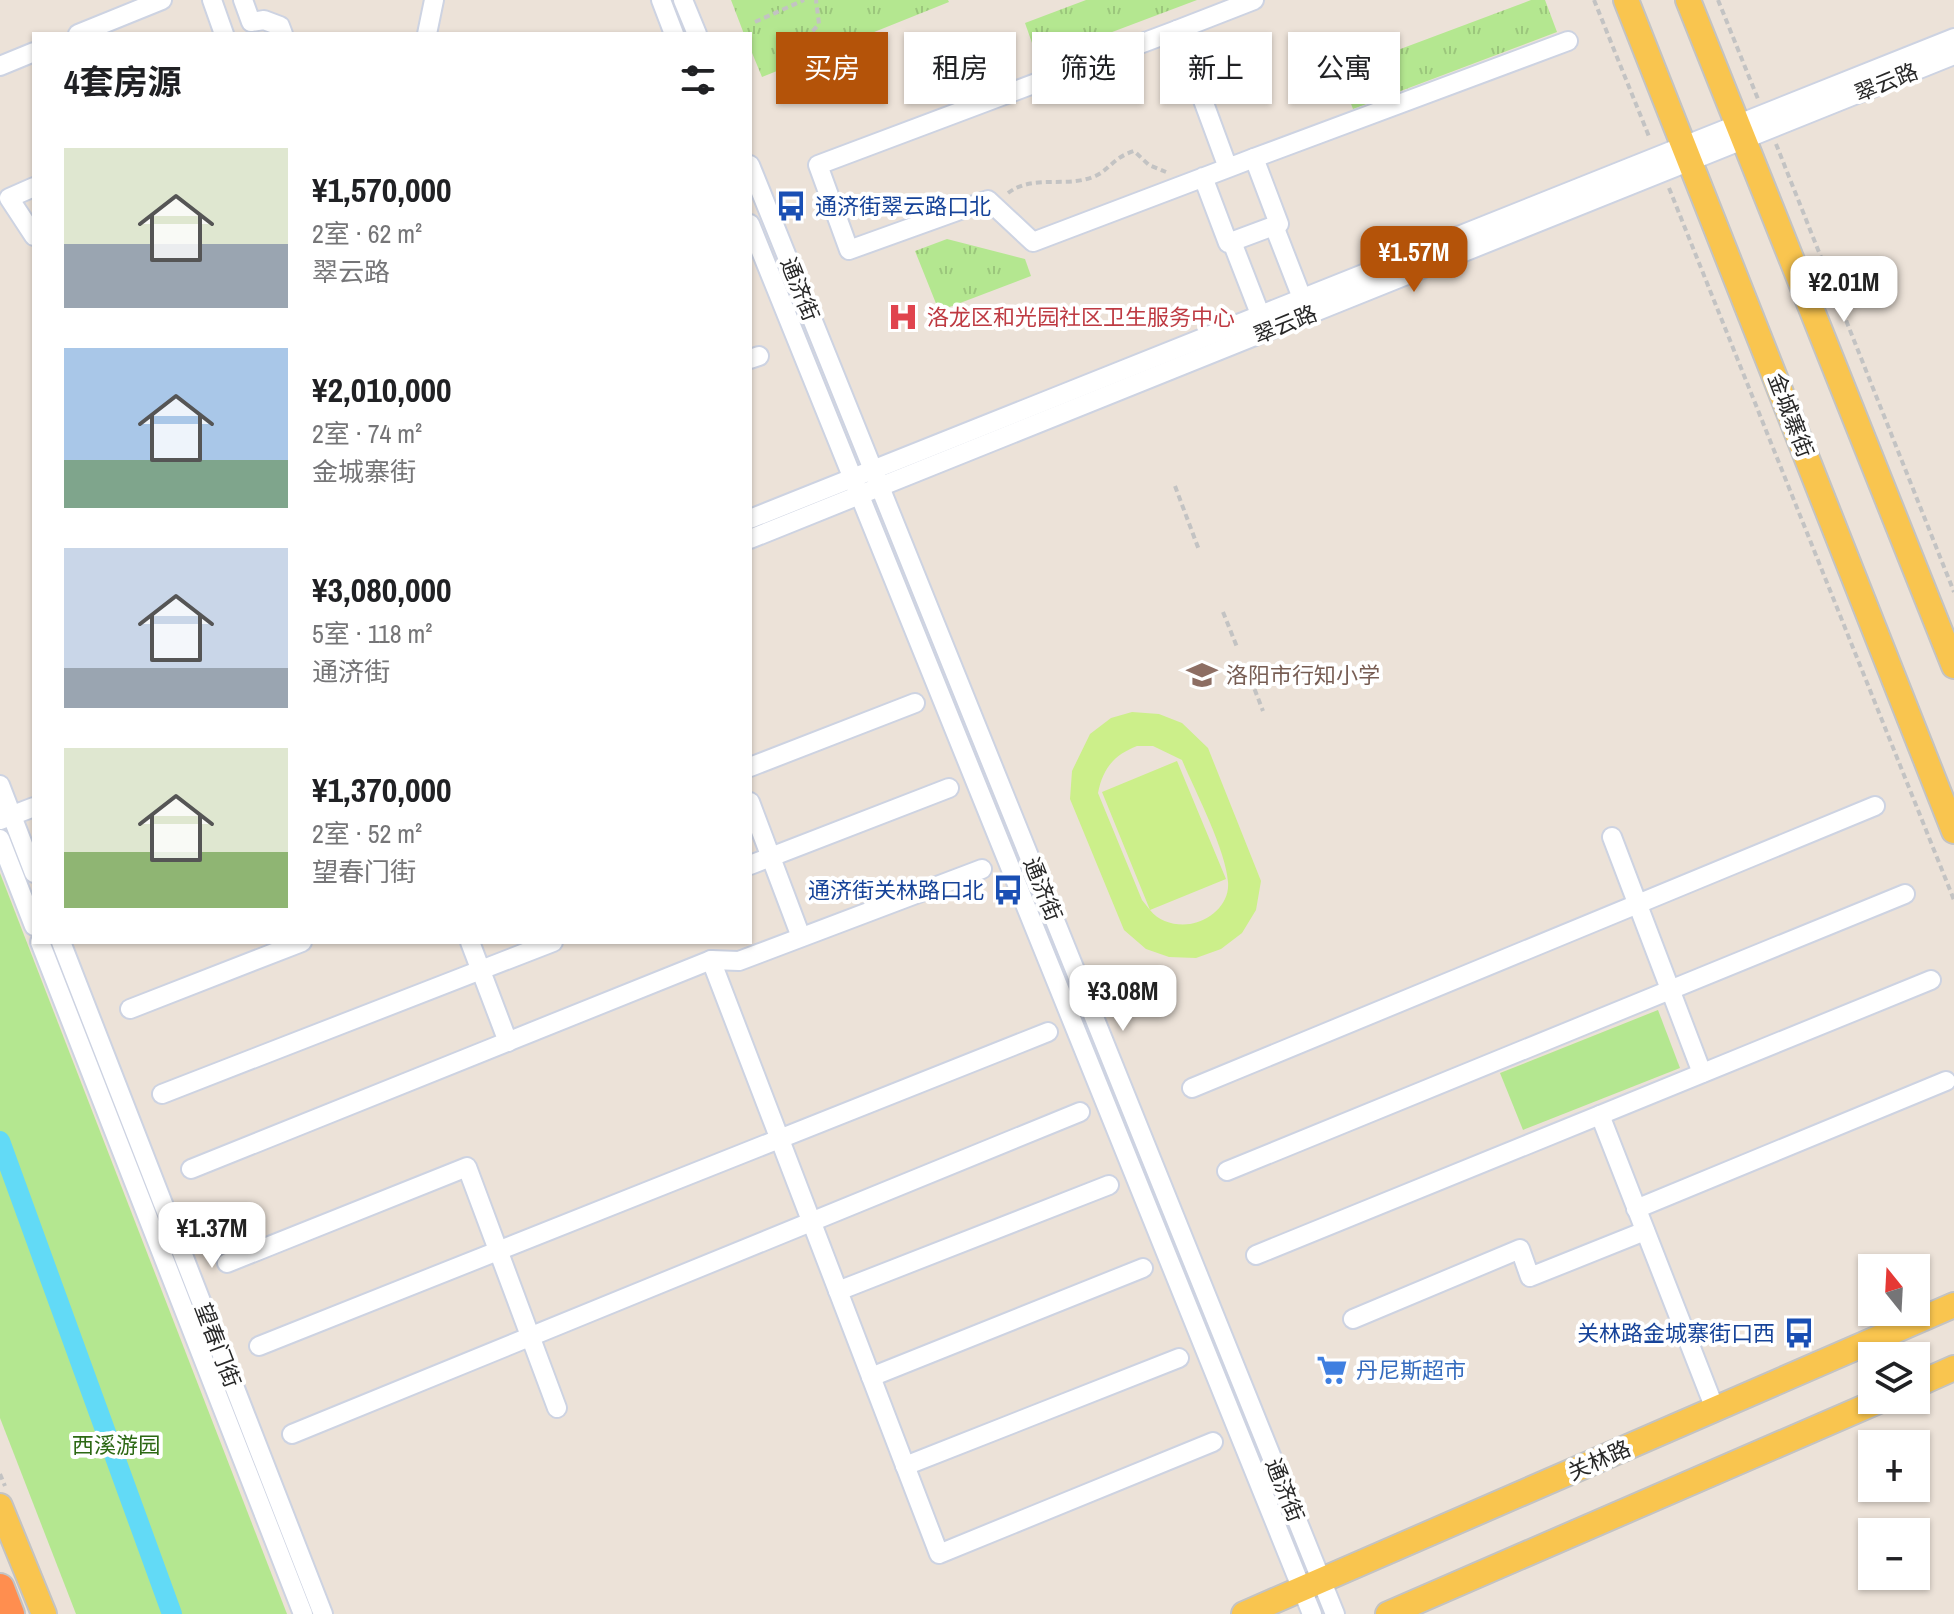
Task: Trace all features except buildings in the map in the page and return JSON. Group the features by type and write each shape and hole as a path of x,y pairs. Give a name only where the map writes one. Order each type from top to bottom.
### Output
{"highway":[{"path":"0,1588 10,1614"}],"main road":[{"name":"金城寨街","path":"1626,0 1954,831"},
{"path":"1688,0 1954,666"},
{"name":"关林路","path":"1244,1614 1954,1305"},
{"path":"1930,1379 1954,1368"},
{"path":"1388,1614 1858,1410"},
{"path":"0,1506 44,1614"}],"street":[{"path":"83,32 162,0"},
{"path":"212,0 223,32"},
{"path":"243,0 251,22 272,23 280,26 282,32"},
{"path":"661,0 673,32"},
{"path":"683,0 696,32"},
{"path":"1254,0 818,165 849,250 988,200 1033,242 1568,41"},
{"path":"428,30 436,1"},
{"path":"1177,30 1228,168"},
{"name":"翠云路","path":"1766,120 1954,38"},
{"path":"0,66 32,53"},
{"name":"翠云路","path":"752,518 1260,314 1766,120 1954,55"},
{"path":"1203,177 1228,243 1232,242 1279,224 1254,158"},
{"name":"翠云路","path":"752,538 1660,163"},
{"name":"通济街","path":"752,170 1312,1584 1312,1614"},
{"path":"32,187 4,192 32,233"},
{"path":"1274,226 1302,298"},
{"name":"通济街","path":"752,229 858,496 1312,1584 1335,1614"},
{"path":"1232,242 1260,314"},
{"path":"752,766 915,703"},
{"path":"0,785 6,818 27,833 32,862"},
{"path":"752,864 949,788"},
{"path":"1192,1088 1875,806"},
{"path":"752,807 801,937"},
{"path":"6,818 32,808"},
{"path":"27,833 1,841 32,921"},
{"path":"1612,837 1702,1073"},
{"path":"191,1169 711,960 739,961 982,869"},
{"path":"1227,1171 1905,894"},
{"name":"望春门街","path":"41,944 303,1614"},
{"name":"望春门街","path":"62,944 323,1614"},
{"path":"130,1009 297,944"},
{"path":"471,944 508,1042"},
{"path":"162,1094 548,944"},
{"path":"711,960 939,1554 1213,1442"},
{"path":"1256,1255 1931,980"},
{"path":"259,1346 1048,1032"},
{"path":"1636,1209 1946,1081"},
{"path":"292,1434 1080,1112"},
{"path":"1600,1115 1715,1409"},
{"path":"227,1263 467,1167 557,1408"},
{"path":"838,1291 1109,1185"},
{"path":"1353,1319 1520,1249 1530,1277 1645,1231"},
{"path":"871,1377 1143,1268"},
{"path":"905,1466 1179,1358"}],"path":[{"path":"755,22 804,0"},
{"path":"812,32 819,24 816,0"},
{"path":"1594,0 1954,900"},
{"path":"1718,0 1954,592"},
{"path":"996,207 1010,191 1028,182 1092,178 1115,157 1134,151 1149,165 1156,165 1184,184"},
{"path":"1175,486 1199,550"},
{"path":"1223,612 1237,647"},
{"path":"1251,680 1263,711"}],"green space":[{"path":"731,0 949,2 874,32 776,32 776,71 762,77 752,53 752,32 743,32"},
{"path":"1086,0 1197,0 1112,32 1032,32 1032,43 1025,23"},
{"path":"1531,0 1545,0 1557,32 1400,91 1400,49"},
{"path":"947,239 1025,259 1031,276 939,311 915,251"},
{"path":"1132,712 1159,714 1182,723 1208,748 1261,881 1256,910 1242,933 1221,949 1196,958 1169,957 1146,949 1124,930 1070,799 1072,771 1090,734 1111,718","holes":["1137,746 1153,746 1182,760 1222,854 1228,890 1217,910 1205,919 1190,924 1163,920 1142,900 1098,793 1106,770 1116,758"]},
{"path":"1177,761 1226,879 1150,910 1102,792"},
{"name":"西溪游园","path":"0,873 287,1614 76,1614 0,1418"},
{"path":"1658,1010 1680,1068 1523,1130 1500,1073"}],"waterway":[{"path":"0,1141 172,1614"}],"place":[{"name":"通济街翠云路口北","path":"791,206"},
{"name":"洛龙区和光园社区卫生服务中心","path":"903,317"},
{"name":"洛阳市行知小学","path":"1202,675"},
{"name":"通济街关林路口北","path":"1008,890"},
{"name":"关林路金城寨街口西","path":"1799,1333"},
{"name":"丹尼斯超市","path":"1332,1370"}]}
